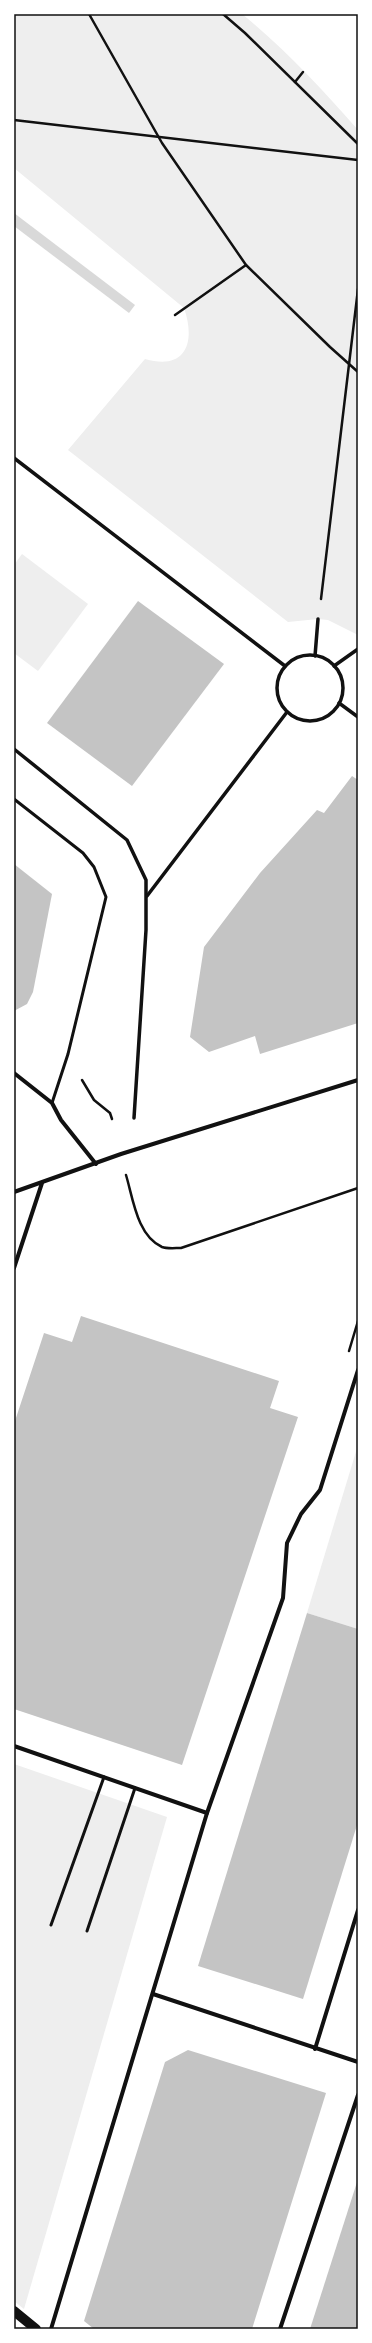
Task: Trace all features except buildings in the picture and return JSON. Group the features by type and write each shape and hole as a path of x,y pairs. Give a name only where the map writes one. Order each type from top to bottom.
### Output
{"main road":[{"path":"14,2311 36,2329"}],"street":[{"path":"14,458 285,666"},
{"path":"315,656 318,619"},
{"path":"334,666 358,649"},
{"path":"304,656 315,656 326,659 334,666 340,676 343,686 339,703 330,714 311,721 301,720 287,712 278,698 277,687 279,676 285,666 304,656"},
{"path":"339,703 358,717"},
{"path":"146,897 287,712"},
{"path":"14,749 127,840 146,880 134,1118"},
{"path":"14,1073 52,1103 61,1120 96,1164"},
{"path":"14,1192 96,1164 358,1080"},
{"path":"14,1268 42,1183"},
{"path":"51,2329 207,1813 283,1598 287,1544 301,1514 320,1490 358,1370"},
{"path":"14,1746 207,1813"},
{"path":"315,2049 358,1910"},
{"path":"153,1994 358,2062"},
{"path":"280,2329 358,2095"}],"lane":[{"path":"14,799 83,853 94,867 106,897 68,1054 52,1103"},
{"path":"51,1924 104,1777"},
{"path":"87,1931 135,1788"}],"path":[{"path":"90,14 159,137 215,222 246,265 274,294 358,372"},
{"path":"223,14 358,144"},
{"path":"295,82 302,72"},
{"path":"14,120 358,160"},
{"path":"176,315 246,265"},
{"path":"318,619 358,289"},
{"path":"130,1189 140,1222 150,1239 163,1247 180,1248 358,1188"},
{"path":"346,1358 358,1321"}],"shaded area":[{"path":"14,14 242,14 258,27 302,69 358,130 358,635 328,620 318,619 288,622 68,450 145,359 159,362 170,361 179,357 184,351 188,342 189,332 184,308 14,168"},
{"path":"14,213 135,305 129,313 14,226"},
{"path":"22,554 88,604 38,671 14,653 14,565"},
{"path":"358,1445 358,1629 307,1613"},
{"path":"14,1764 167,1817 24,2309 14,2301"}]}
